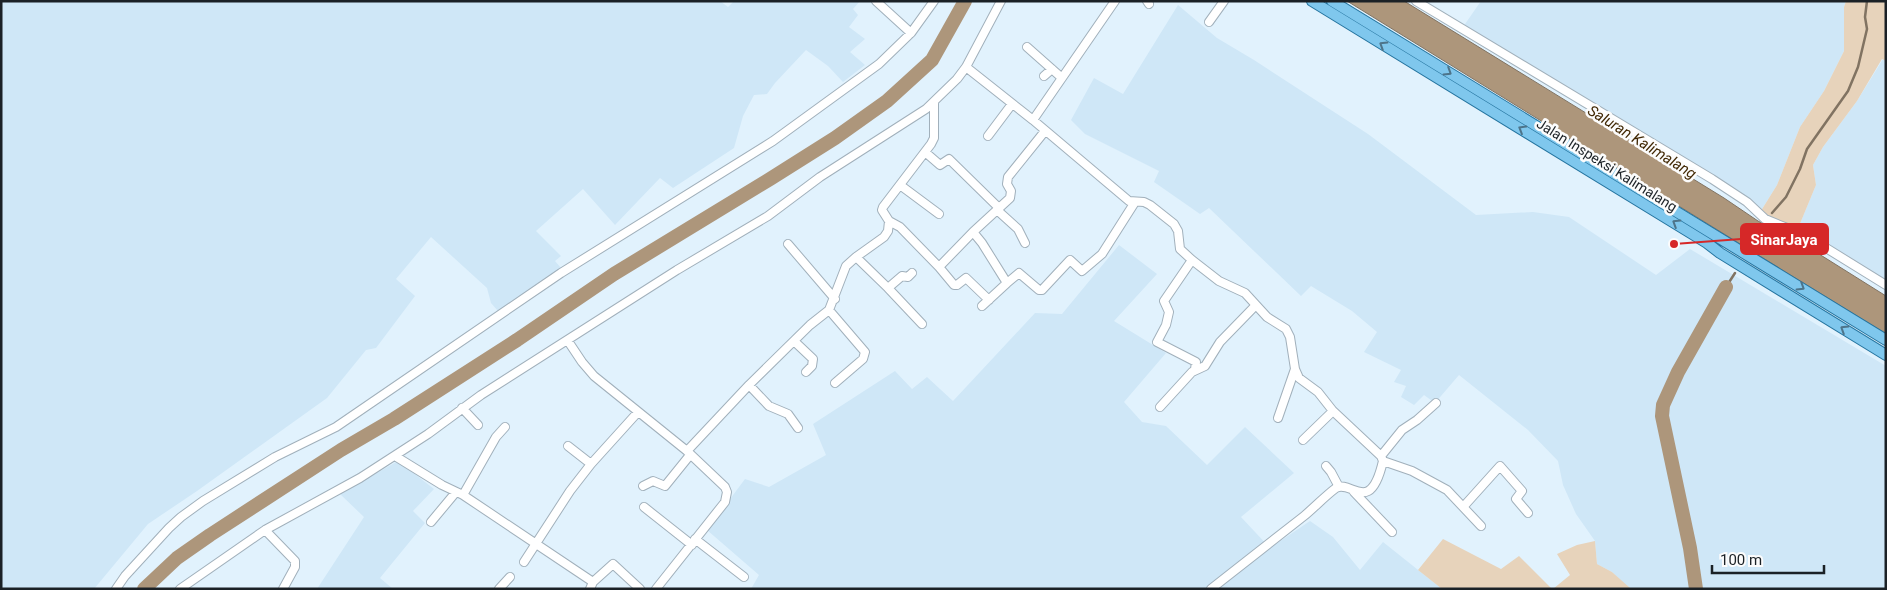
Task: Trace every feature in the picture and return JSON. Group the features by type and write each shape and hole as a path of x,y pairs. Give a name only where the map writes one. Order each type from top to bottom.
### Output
{"main road":[{"name":"Jalan Inspeksi Kalimalang","path":"1312,1 1424,70 1781,275 1886,340"},
{"name":"Jalan Inspeksi Kalimalang","path":"1332,1 1603,172 1751,273 1886,354"},
{"path":"1424,70 1431,62"}],"street":[{"path":"876,1 910,33"},
{"path":"116,589 125,576 169,528 203,500 275,457 336,427 561,273 773,141 879,64 910,33 934,1"},
{"path":"180,589 265,530 360,478 428,434 462,408 677,270 768,216 820,177 934,103 966,67 1001,1"},
{"path":"1033,120 1115,1"},
{"path":"1209,22 1224,1"},
{"path":"1416,1 1712,179 1747,202 1765,219 1818,243 1886,285"},
{"path":"1027,47 1062,78"},
{"path":"966,67 1033,120 1129,201 1144,202 1150,205 1174,224 1178,231 1180,249 1219,282 1245,293 1267,317 1289,333 1295,368 1299,378 1318,392 1333,411 1382,459 1412,471 1448,490 1481,526"},
{"path":"1044,76 1052,69"},
{"path":"934,103 934,138 926,152 882,210 889,221 900,227 955,285 966,278 989,300"},
{"path":"988,136 1012,104"},
{"path":"939,267 1010,198 1011,194 1007,184 1008,178 1045,131"},
{"path":"926,152 940,165 947,158 949,159 1018,229 1025,243"},
{"path":"900,185 939,214"},
{"path":"982,306 1019,273 1039,290 1042,290 1070,260 1082,271 1102,254 1135,202"},
{"path":"644,486 653,481 665,486 688,453 749,385 829,310 835,299 843,271 856,257 884,237 888,231 889,221"},
{"path":"973,232 1007,283"},
{"path":"788,244 835,299"},
{"path":"856,257 922,324"},
{"path":"1192,260 1164,301 1169,312 1166,325 1157,342 1196,362 1195,369"},
{"path":"888,288 902,276 908,277 912,273"},
{"path":"1160,408 1195,369 1205,366 1220,342 1256,304"},
{"path":"829,310 865,352 863,359 835,383"},
{"path":"568,341 594,376 725,486 727,492 724,502 656,589"},
{"path":"794,341 813,359 814,362 806,372"},
{"path":"1278,418 1295,368"},
{"path":"749,385 769,406 788,414 798,428"},
{"path":"1326,466 1339,487 1359,493 1369,492 1373,487 1382,459 1402,430 1436,403"},
{"path":"462,408 478,425"},
{"path":"1303,440 1333,411"},
{"path":"524,562 535,543 591,464 638,412"},
{"path":"431,522 459,494 496,437 505,427"},
{"path":"568,446 591,464"},
{"path":"395,456 459,494 535,543 591,586 612,564 640,589"},
{"path":"1464,506 1500,466 1522,491 1516,499 1528,513"},
{"path":"1211,589 1339,487"},
{"path":"1352,491 1392,532"},
{"path":"644,506 744,577"},
{"path":"265,530 295,561 295,567 283,589"},
{"path":"499,589 510,577"}],"shaded area":[{"path":"1,1 720,1 728,7 734,1 860,1 853,9 858,15 849,27 865,39 850,52 865,65 843,82 828,66 806,50 767,94 754,95 743,116 734,148 673,188 660,178 615,225 583,189 536,231 561,256 555,261 561,268 498,311 491,303 487,288 431,237 396,279 415,296 376,348 366,350 327,398 148,524 94,589 1,589"},
{"path":"1347,1 1404,1 1724,198 1758,221 1819,254 1886,296 1886,334"},
{"path":"1481,1 1846,1 1844,7 1844,51 1824,91 1800,127 1777,185 1759,214 1463,27"},
{"path":"1846,1 1886,1 1886,61 1882,59 1857,101 1823,147 1813,165 1816,185 1797,231 1759,214 1777,185 1800,127 1824,91 1844,51 1844,7"},
{"path":"1178,5 1217,38 1368,134 1476,215 1533,212 1569,217 1656,275 1690,249 1886,366 1886,589 1629,589 1612,572 1597,564 1595,541 1576,514 1563,485 1558,461 1528,430 1459,375 1435,403 1424,395 1414,405 1401,397 1406,386 1394,382 1401,370 1364,352 1377,332 1352,311 1311,286 1301,296 1209,208 1200,214 1154,182 1159,171 1085,134 1071,120 1094,78 1123,94"},
{"path":"1883,59 1886,61 1886,288 1797,231 1816,185 1813,165 1823,147 1857,101"},
{"path":"1119,245 1157,274 1114,321 1166,353 1124,402 1142,422 1166,426 1207,465 1245,427 1294,473 1241,517 1270,548 1310,521 1333,537 1360,570 1383,542 1442,589 751,589 759,575 707,530 745,479 769,487 826,455 813,424 895,371 912,389 927,377 953,401 1035,313 1062,314"},
{"path":"398,461 434,489 413,511 425,523 380,578 393,589 317,589 364,517 340,494"},
{"path":"1443,539 1501,569 1519,556 1552,589 1442,589 1418,570"},
{"path":"1595,541 1597,564 1612,572 1630,588 1553,589 1570,575 1557,554 1577,545"}],"waterway":[{"path":"144,589 177,558 210,535 341,450 394,419 517,340 614,274 835,138 887,101 932,60 965,1"},
{"path":"1772,213 1786,197 1800,169 1807,149 1848,91 1858,67 1867,29 1865,17 1867,1"},
{"path":"1726,287 1735,273"},
{"path":"1696,589 1690,548 1662,416 1663,405 1678,372 1726,287"}],"place":[{"name":"SinarJaya","path":"1674,244"}],"water label":[{"name":"Saluran Kalimalang","path":"1642,142"}]}
